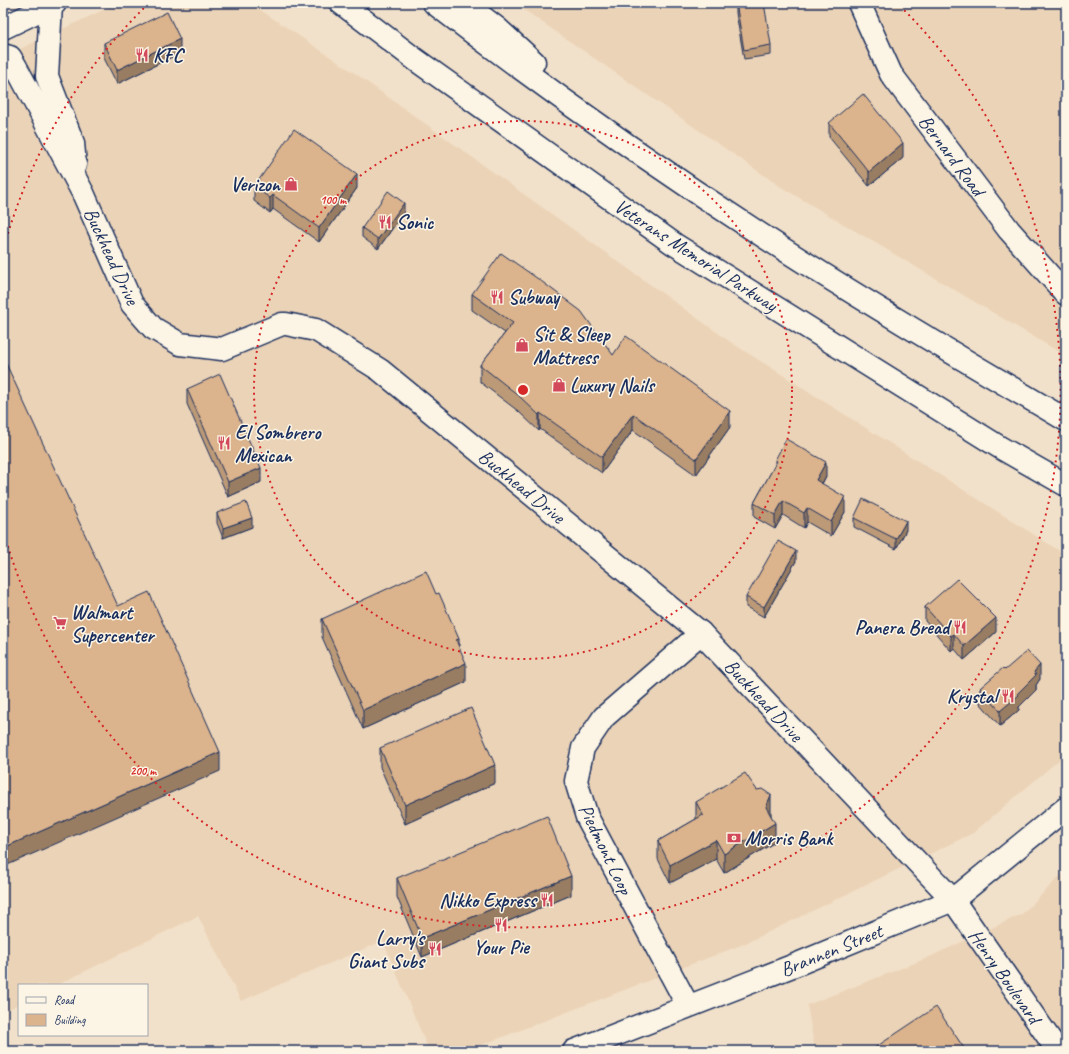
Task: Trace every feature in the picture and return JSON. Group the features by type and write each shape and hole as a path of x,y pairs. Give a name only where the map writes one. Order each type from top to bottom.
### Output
{"main road":[{"name":"Veterans Memorial Parkway","path":"341,3 416,60 674,244 1001,448 1066,485"},
{"path":"434,3 608,131 763,236 962,359 1066,420"},
{"path":"464,3 498,29 608,131"},
{"name":"Bernard Road","path":"859,3 891,74 1009,230 1066,294"},
{"path":"3,28 53,4"},
{"name":"Buckhead Drive","path":"53,4 47,76 73,144 77,180"},
{"name":"Buckhead Drive","path":"3,55 10,57 16,67 77,180 132,304 153,328 180,344 222,349 282,324 316,330 380,370 701,633 953,900"},
{"name":"Piedmont Loop","path":"688,1006 587,817 576,781 582,748 604,717 701,633"},
{"name":"Brannen Street","path":"574,1051 800,963 953,900 1066,808"},
{"name":"Henry Boulevard","path":"953,900 1058,1051"}],"shaded area":[{"path":"118,3 250,3 353,72 732,343 1066,555 1066,754 973,833 744,944 466,1051 429,1051 383,941 241,1001 198,916 59,984 18,984 18,1004 3,1012 3,57"},
{"path":"514,3 1066,3 1066,356 781,187"},
{"path":"1066,870 1066,1051 815,1051 807,1005 925,959 1022,914"}],"building":[{"path":"736,3 764,3 771,45 744,50"},
{"path":"167,12 180,39 117,70 104,43"},
{"path":"863,94 903,143 869,172 829,123"},
{"path":"294,129 357,174 319,228 273,195 270,198 254,187"},
{"path":"388,191 404,203 378,239 362,228"},
{"path":"501,253 581,311 613,355 626,336 730,411 696,459 633,414 602,457 540,413 539,415 518,395 480,365 513,323 472,294"},
{"name":"Walmart Supercenter","path":"3,357 118,606 149,592 220,752 3,848"},
{"name":"El Sombrero Mexican","path":"220,374 261,468 228,482 187,389"},
{"path":"786,439 826,462 816,480 845,497 831,522 807,508 804,513 783,501 775,515 754,503 777,461 775,460"},
{"path":"863,499 906,521 896,539 854,518"},
{"path":"246,502 252,518 223,528 217,513"},
{"path":"778,541 796,551 764,607 746,597"},
{"path":"426,571 436,594 439,593 459,639 456,640 466,663 363,710 322,619"},
{"name":"Panera Bread","path":"957,579 996,618 964,646 954,634 951,636 925,607"},
{"path":"1027,651 1040,665 1034,672 1036,675 1017,694 1019,695 1000,711 980,688 1003,668 1005,670"},
{"path":"471,708 495,765 405,805 380,748"},
{"path":"745,773 757,790 762,789 771,795 766,807 775,823 724,854 716,840 670,865 658,841 703,815 696,802"},
{"path":"547,816 571,876 422,938 397,878"},
{"path":"936,1007 966,1051 870,1051"}],"place":[{"name":"KFC","path":"142,55"},
{"name":"Verizon","path":"291,184"},
{"name":"Sonic","path":"385,222"},
{"name":"Subway","path":"497,297"},
{"name":"Sit & Sleep Mattress","path":"522,345"},
{"name":"Luxury Nails","path":"559,385"},
{"name":"El Sombrero Mexican","path":"224,443"},
{"name":"Walmart Supercenter","path":"60,623"},
{"name":"Panera Bread","path":"960,627"},
{"name":"Krystal","path":"1008,696"},
{"name":"Morris Bank","path":"734,838"},
{"name":"Nikko Express","path":"547,900"},
{"name":"Your Pie","path":"501,925"},
{"name":"Larry's Giant Subs","path":"435,949"}]}
